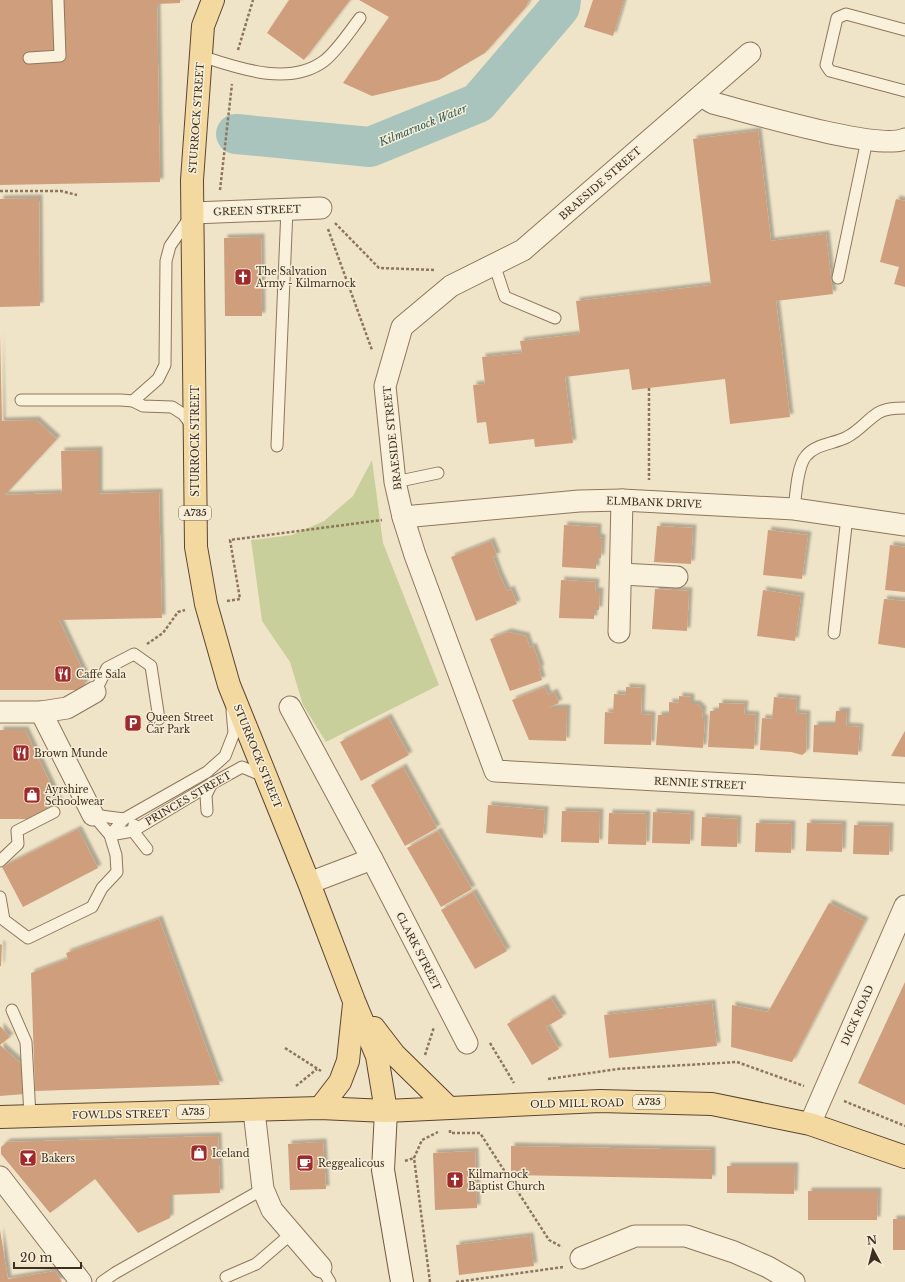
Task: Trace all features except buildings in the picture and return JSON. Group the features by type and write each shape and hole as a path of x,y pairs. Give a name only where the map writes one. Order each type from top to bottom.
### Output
{"main road":[{"name":"STURROCK STREET","path":"213,0 203,26 192,180 196,547 206,604 229,685 377,1056 386,1111"},
{"name":"STURROCK STREET","path":"354,1001 394,1054 448,1107"},
{"name":"STURROCK STREET","path":"320,1108 340,1082 348,1062 354,1001"},
{"name":"OLD MILL ROAD","path":"386,1111 600,1101 712,1104 810,1124 905,1157"},
{"name":"FOWLDS STREET","path":"0,1117 320,1108 386,1111"},
{"path":"386,1111 383,1170 402,1282"}],"street":[{"name":"BRAESIDE STREET","path":"495,771 403,517 395,482 385,386 402,327 451,286 523,250 750,53"},
{"path":"701,96 713,103 867,140 884,142 905,139"},
{"name":"GREEN STREET","path":"193,213 321,208"},
{"path":"619,632 622,500"},
{"name":"ELMBANK DRIVE","path":"403,517 579,501 622,500 794,509 905,525"},
{"path":"621,574 677,577"},
{"path":"0,712 41,712 66,708 95,692"},
{"name":"CLARK STREET","path":"290,707 372,859 443,996 477,1040"},
{"path":"41,712 93,815"},
{"name":"RENNIE STREET","path":"495,771 905,794"},
{"path":"309,883 372,859"},
{"name":"DICK ROAD","path":"810,1124 905,906"},
{"path":"254,1111 263,1189 272,1210 325,1275"},
{"path":"0,1177 81,1282"},
{"path":"581,1258 635,1236 686,1236 734,1252 768,1267 794,1282"}],"lane":[{"path":"29,58 60,56 58,0"},
{"path":"905,30 846,14 837,18 826,65 830,71 905,91"},
{"path":"200,56 234,66 239,69 269,74 308,71 325,60 360,18"},
{"path":"838,278 867,140"},
{"path":"277,446 287,209"},
{"path":"133,401 158,379 165,365 166,261 170,246 193,213"},
{"path":"494,264 505,296 555,318"},
{"path":"21,400 133,401 143,406 172,407 183,414 194,429"},
{"path":"794,509 799,474 805,456 814,449 846,438 858,431 879,413 892,409 905,408"},
{"path":"395,482 438,473"},
{"path":"834,633 847,517"},
{"path":"95,692 107,668 134,654 151,666 159,719"},
{"name":"PRINCES STREET","path":"110,835 124,819 207,772 225,756 234,733 229,685"},
{"name":"PRINCES STREET","path":"110,835 133,831 212,783 242,767 266,777"},
{"path":"207,811 206,795 212,783"},
{"path":"138,811 133,831 147,849"},
{"path":"0,861 18,844 18,831 54,812"},
{"path":"93,815 124,819"},
{"path":"0,897 4,920 28,938 92,907 102,888 117,872 116,855 110,835 93,815"},
{"path":"12,1010 26,1042 30,1116"},
{"path":"102,1282 115,1273 263,1189"},
{"path":"226,1278 256,1264 291,1234"}],"path":[{"path":"218,212 234,66 253,0"},
{"path":"0,191 61,191 77,195"},
{"path":"321,208 379,268 442,270"},
{"path":"321,208 385,386"},
{"path":"649,388 649,479"},
{"path":"134,654 163,633 178,612 206,604 240,599 230,540 403,517"},
{"path":"414,1075 427,1052 443,996"},
{"path":"477,1040 514,1084 522,1083"},
{"path":"544,1080 618,1069 737,1062 823,1093 905,1126"},
{"path":"430,1282 414,1158 422,1140 450,1127 450,1133 480,1133 549,1240 581,1258 569,1267 456,1282"}],"green space":[{"path":"372,460 383,543 439,685 326,742 303,705 290,662 262,621 251,540 292,535 324,521 353,496"}],"waterway":[{"name":"Kilmarnock Water","path":"236,134 370,147 478,103 560,7 561,0"}],"place":[{"name":"The Salvation Army - Kilmarnock","path":"243,277"},
{"name":"Caffe Sala","path":"63,674"},
{"name":"Queen Street Car Park","path":"133,723"},
{"name":"Brown Munde","path":"21,753"},
{"name":"Ayrshire Schoolwear","path":"32,795"},
{"name":"Iceland","path":"199,1153"},
{"name":"Bakers","path":"28,1158"},
{"name":"Reggealicous","path":"305,1163"},
{"name":"Kilmarnock Baptist Church","path":"455,1180"}]}
